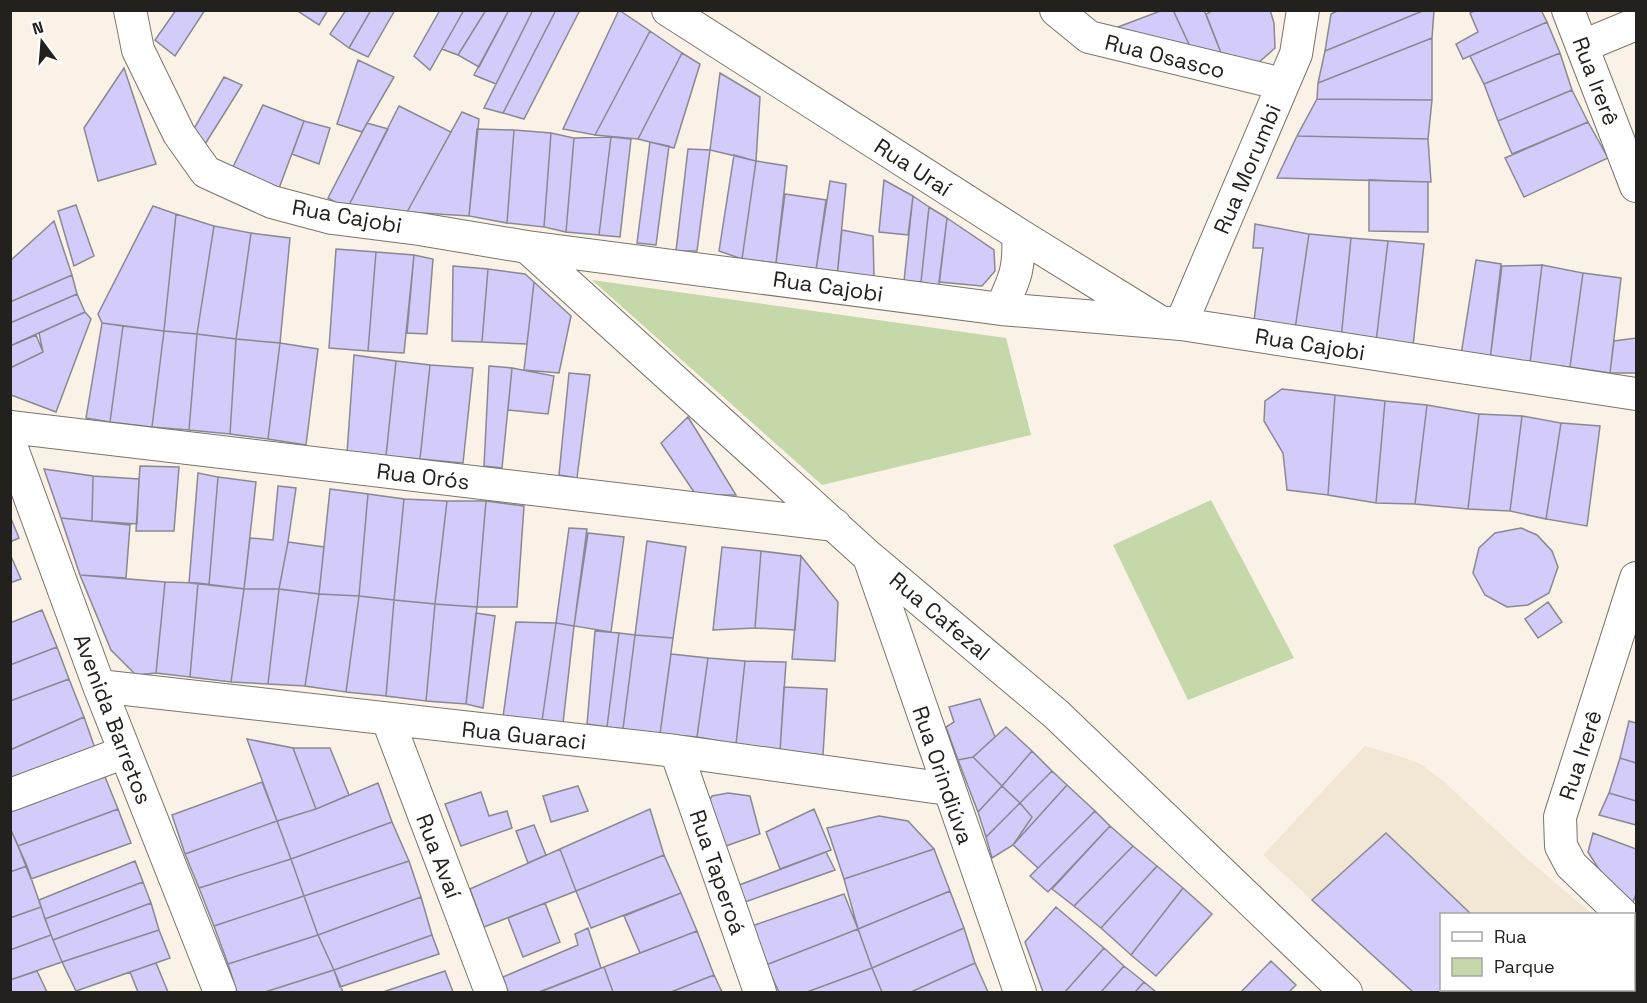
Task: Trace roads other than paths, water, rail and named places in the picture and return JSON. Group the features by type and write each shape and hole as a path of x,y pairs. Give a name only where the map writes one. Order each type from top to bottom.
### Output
{"street":[{"name":"Rua Cajobi","path":"130,10 138,50 179,135 206,172 272,202 332,218 420,229 527,247 1001,309 1171,323 1636,394"},
{"name":"Rua Uraí","path":"668,10 1018,234 1171,323"},
{"name":"Rua Osasco","path":"1056,10 1089,37 1282,84"},
{"name":"Rua Morumbi","path":"1171,323 1296,54 1303,10"},
{"name":"Rua Irerê","path":"1568,10 1636,186"},
{"path":"1583,46 1636,24"},
{"path":"1001,309 1015,278 1019,260 1018,234"},
{"name":"Rua Cafezal","path":"527,247 868,556 1056,714 1347,993"},
{"name":"Rua Orós","path":"10,427 835,525"},
{"name":"Avenida Barretos","path":"10,443 99,686 220,993"},
{"name":"Rua Orindiúva","path":"868,556 1020,993"},
{"name":"Rua Irerê","path":"1620,913 1571,865 1561,846 1560,817 1636,578"},
{"name":"Rua Guaraci","path":"99,686 676,751 948,789"},
{"name":"Rua Avaí","path":"388,720 491,993"},
{"name":"Rua Taperoá","path":"676,751 760,993"},
{"path":"10,795 125,752"}]}
